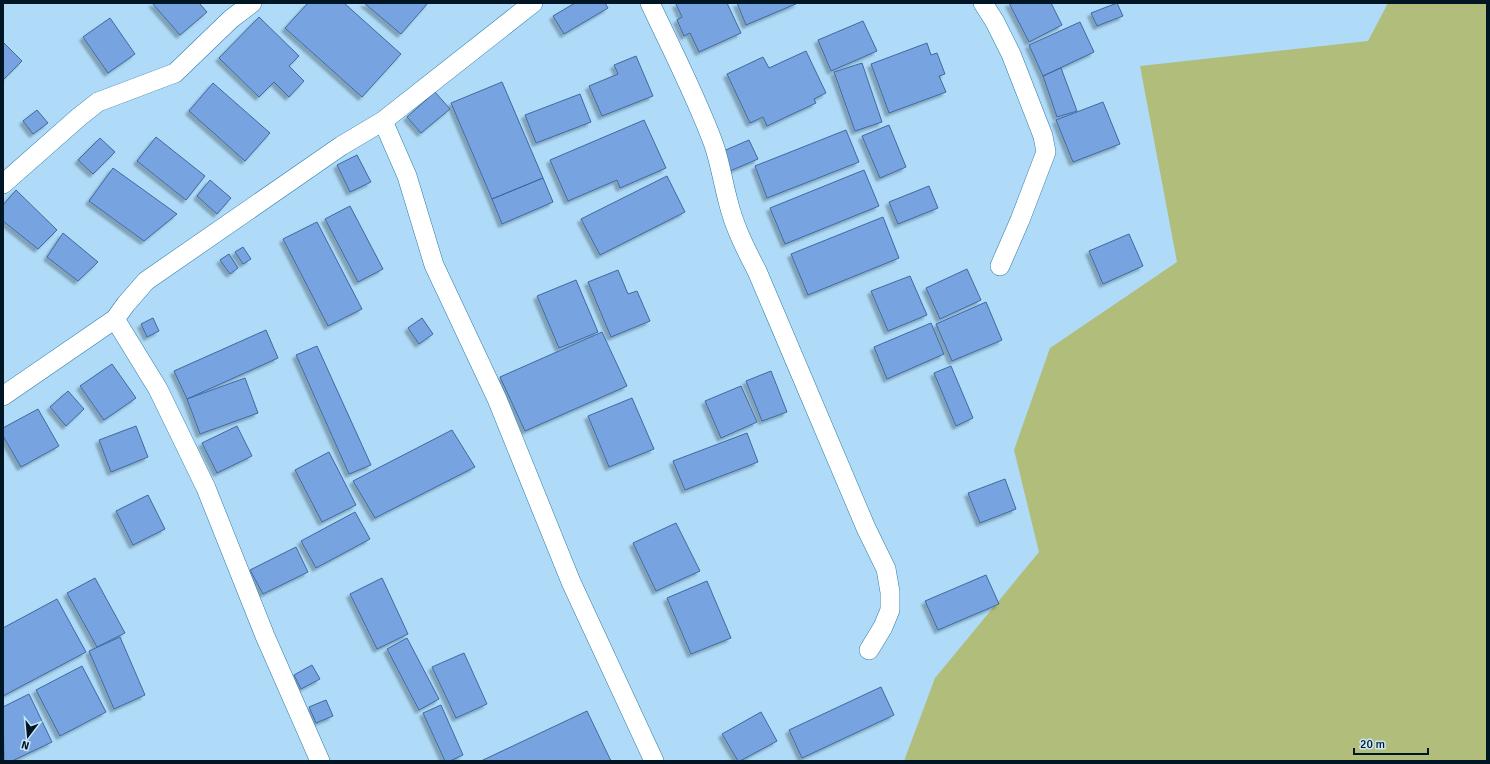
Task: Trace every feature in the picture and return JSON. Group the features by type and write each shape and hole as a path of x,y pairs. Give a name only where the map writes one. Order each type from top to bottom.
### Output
{"street":[{"path":"3,184 98,102 175,73 231,19 252,3"},
{"path":"3,396 115,319 146,281 340,146 383,121 533,3"},
{"path":"650,3 714,144 721,165 728,201 739,236 757,271 866,528 886,569 890,592 890,610 883,627 869,650"},
{"path":"983,3 995,22 1010,54 1043,136 1046,152 1020,220 1000,266"},
{"path":"383,121 408,176 434,265 497,399 571,582 654,761"},
{"path":"115,319 158,389 206,488 265,636 320,761"}],"green space":[{"path":"1388,3 1487,3 1487,761 904,761 935,678 1039,552 1014,450 1050,348 1177,262 1140,66 1368,41"}],"building":[{"path":"152,3 199,3 207,12 180,35"},
{"path":"308,3 344,3 401,54 362,97 285,28"},
{"path":"364,3 428,3 401,34"},
{"path":"575,3 605,3 608,8 564,34 553,16"},
{"path":"727,3 741,33 699,52 690,33 684,36 677,20 682,17 676,4"},
{"path":"737,3 798,3 746,25"},
{"path":"1009,3 1051,3 1062,25 1029,42"},
{"path":"1117,3 1123,16 1097,26 1091,13"},
{"path":"259,17 299,56 289,66 304,81 289,97 274,82 259,97 219,58"},
{"path":"110,18 135,54 108,73 83,37"},
{"path":"863,21 877,51 831,71 818,40"},
{"path":"1080,22 1094,52 1043,76 1029,45"},
{"path":"3,42 22,61 3,80"},
{"path":"927,43 931,55 937,53 945,74 939,76 946,92 889,113 871,64"},
{"path":"806,51 826,93 814,99 816,103 767,126 763,117 750,123 727,74 763,57 769,68"},
{"path":"636,56 653,96 602,116 589,86 618,74 614,65"},
{"path":"862,63 882,122 855,131 834,72"},
{"path":"1061,68 1077,111 1057,117 1043,76"},
{"path":"502,82 543,178 492,199 451,103"},
{"path":"213,83 270,133 245,161 189,111"},
{"path":"435,92 450,109 421,133 407,117"},
{"path":"580,94 591,122 536,143 525,115"},
{"path":"1103,102 1120,144 1073,162 1056,120"},
{"path":"37,110 48,123 33,134 23,121"},
{"path":"644,120 666,168 620,188 617,180 568,201 550,160"},
{"path":"889,125 906,167 880,178 862,136"},
{"path":"846,130 859,162 767,198 755,166"},
{"path":"156,137 205,176 186,200 137,161"},
{"path":"100,138 115,152 93,174 78,160"},
{"path":"749,140 758,159 730,171 721,152"},
{"path":"357,155 371,182 350,192 337,165"},
{"path":"113,168 177,214 144,241 89,201"},
{"path":"864,170 879,206 785,244 770,208"},
{"path":"667,176 685,212 600,255 581,219"},
{"path":"543,178 553,202 502,224 492,199"},
{"path":"210,180 231,198 217,214 197,196"},
{"path":"929,186 938,208 898,224 889,202"},
{"path":"16,190 57,230 38,249 3,221 3,205"},
{"path":"350,206 383,269 358,282 325,219"},
{"path":"883,217 899,258 808,295 791,254"},
{"path":"317,222 362,309 328,326 283,239"},
{"path":"63,233 98,262 78,281 47,257"},
{"path":"1129,234 1143,266 1103,284 1089,251"},
{"path":"243,247 251,259 243,264 235,252"},
{"path":"229,254 238,268 230,274 220,260"},
{"path":"967,269 981,300 940,319 926,288"},
{"path":"618,270 628,294 637,291 650,321 611,337 588,282"},
{"path":"910,276 927,315 888,331 871,291"},
{"path":"576,280 598,332 559,348 537,296"},
{"path":"986,302 1002,340 952,361 936,324"},
{"path":"153,318 159,331 147,337 141,324"},
{"path":"422,318 433,334 419,344 408,328"},
{"path":"931,323 944,354 887,379 874,347"},
{"path":"266,330 278,358 187,399 174,371"},
{"path":"602,332 627,386 525,431 500,377"},
{"path":"317,346 371,465 349,474 296,355"},
{"path":"112,364 136,398 104,420 80,386"},
{"path":"951,366 973,418 956,426 934,373"},
{"path":"771,371 787,412 762,421 746,381"},
{"path":"245,378 258,413 200,434 187,399"},
{"path":"741,386 757,422 721,438 705,401"},
{"path":"68,391 84,409 66,426 50,407"},
{"path":"632,398 654,449 609,467 588,416"},
{"path":"38,409 59,446 21,467 3,436 3,428"},
{"path":"136,426 148,457 111,472 99,440"},
{"path":"237,426 252,456 217,473 202,443"},
{"path":"452,430 475,467 375,518 353,481"},
{"path":"747,433 758,462 685,490 673,461"},
{"path":"329,452 356,505 322,522 295,470"},
{"path":"1005,479 1016,509 980,523 968,493"},
{"path":"148,495 165,529 133,545 116,511"},
{"path":"355,512 370,539 316,568 301,541"},
{"path":"676,523 700,571 656,591 633,543"},
{"path":"296,547 308,572 263,594 250,570"},
{"path":"986,575 999,604 938,630 925,601"},
{"path":"95,578 125,633 97,647 67,593"},
{"path":"382,578 408,634 377,649 350,594"},
{"path":"707,581 731,638 691,654 667,598"},
{"path":"57,599 86,652 3,696 3,628"},
{"path":"120,637 145,695 114,709 89,651"},
{"path":"407,638 439,699 419,710 387,649"},
{"path":"464,653 487,704 456,718 432,667"},
{"path":"312,665 320,679 301,689 294,675"},
{"path":"82,666 106,712 60,736 36,690"},
{"path":"881,687 894,715 802,758 789,730"},
{"path":"29,694 52,742 12,761 4,761 3,707"},
{"path":"326,700 333,716 316,723 309,707"},
{"path":"441,705 463,755 450,761 445,761 423,713"},
{"path":"587,711 611,761 481,761"},
{"path":"761,712 777,741 738,761 722,734"}]}
